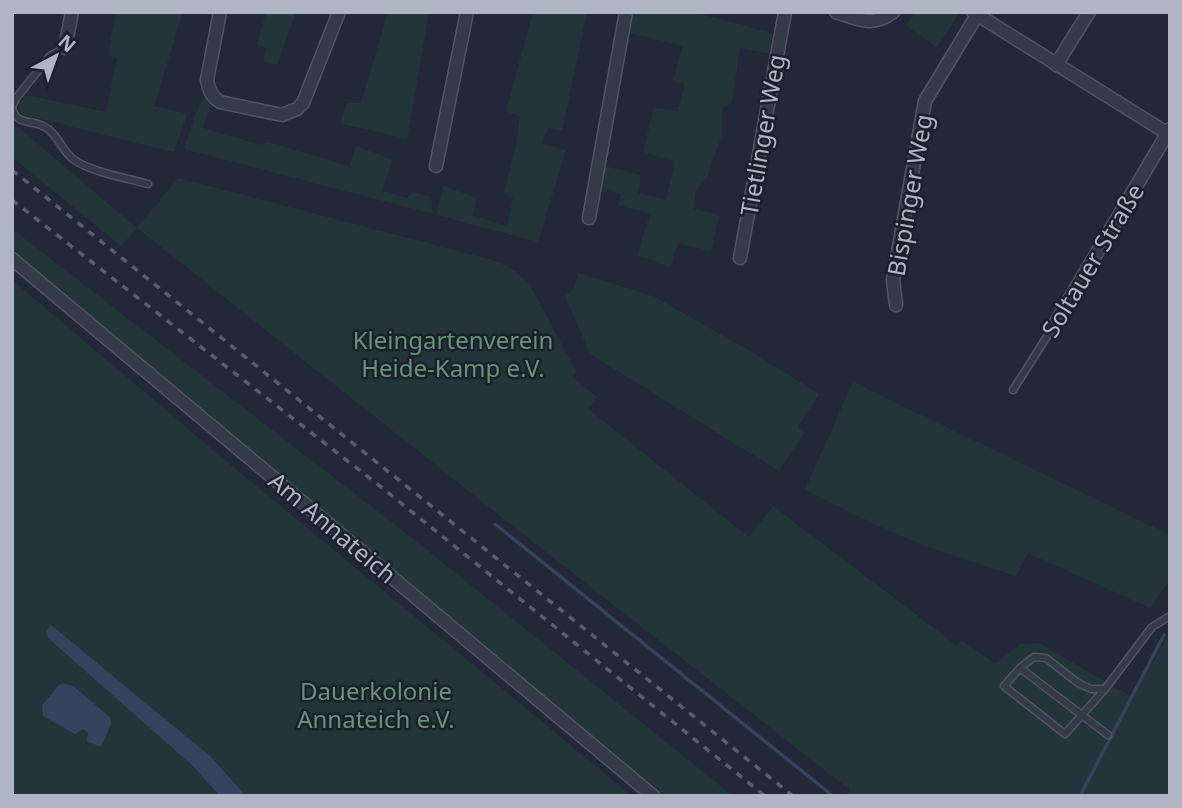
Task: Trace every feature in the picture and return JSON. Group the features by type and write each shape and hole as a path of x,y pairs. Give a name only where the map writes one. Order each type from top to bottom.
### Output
{"street":[{"path":"65,48 72,12"},
{"path":"220,12 207,79 209,90 214,98 230,106 282,115 297,109 303,103 339,12"},
{"path":"436,166 467,12"},
{"path":"589,218 626,12"},
{"name":"Tietlinger Weg","path":"740,258 785,12"},
{"path":"836,12 868,22 884,19 893,12"},
{"path":"1056,65 1089,12"},
{"path":"975,14 1169,132"},
{"name":"Bispinger Weg","path":"896,305 893,280 925,101 975,14"},
{"name":"Soltauer Straße","path":"1053,327 1169,132"},
{"name":"Am Annateich","path":"12,258 653,796"}],"lane":[{"path":"65,48 50,56 17,97 12,107 14,115 17,119 43,126 52,132 73,159 95,169 148,184"},
{"name":"Soltauer Straße","path":"1013,390 1053,327"},
{"path":"1105,689 1091,689 1078,683 1046,658 1034,657 1020,667 1004,686 1065,734 1105,689 1152,627 1170,616"},
{"path":"1020,667 1108,735"}],"green space":[{"path":"116,12 183,12 154,106 187,114 174,152 21,114 19,105 26,95 106,112 117,58 108,55"},
{"path":"266,12 296,12 277,65 263,61 267,48 257,45"},
{"path":"388,12 429,12 407,139 340,123 347,103 361,103"},
{"path":"533,12 587,12 562,131 548,128 541,144 566,150 538,242 437,215 443,186 477,198 473,216 507,226 513,198 504,194 520,117 506,111"},
{"path":"634,12 693,12 772,33 770,54 740,48 732,102 722,109 722,135 707,177 696,190 694,209 719,215 711,251 678,243 670,267 637,255 650,214 618,205 621,194 602,188 604,166 641,175 638,193 666,200 675,161 643,152 654,108 678,111 685,84 673,80 683,46 628,33"},
{"path":"915,12 954,12 958,15 937,47 906,26"},
{"path":"205,94 212,101 203,128 262,145 267,142 349,166 356,146 393,160 382,191 407,198 413,192 431,197 433,214 184,149"},
{"path":"12,122 137,228 121,246 12,157"},
{"name":"Kleingartenverein Heide-Kamp e.V.","path":"178,178 496,261 515,271 530,285 576,371 572,377 597,397 588,409 749,537 773,506 956,645 962,641 995,664 1020,644 1039,643 1132,697 1168,636 1170,637 1170,796 848,796 850,790 137,228"},
{"path":"12,229 416,541 733,796 664,796 12,253"},
{"name":"Kleingartenverein Heide-Kamp e.V.","path":"578,273 655,297 819,394 798,427 804,433 779,471 590,354 565,296 574,289"},
{"name":"Dauerkolonie Annateich e.V.","path":"12,280 220,456 632,796 12,796"},
{"path":"853,382 1170,535 1168,583 1150,608 1028,553 1016,576 939,551 889,531 805,490"}],"water":[{"path":"51,625 211,757 246,796 220,796 193,766 48,638 47,631"},
{"path":"63,683 73,686 110,717 111,724 101,747 87,741 88,733 83,729 75,734 43,716 42,705"}],"waterway":[{"path":"495,524 833,796"},
{"path":"1080,796 1164,635"}],"railway":[{"path":"12,170 793,796"},
{"path":"12,200 376,483 765,796"}]}
